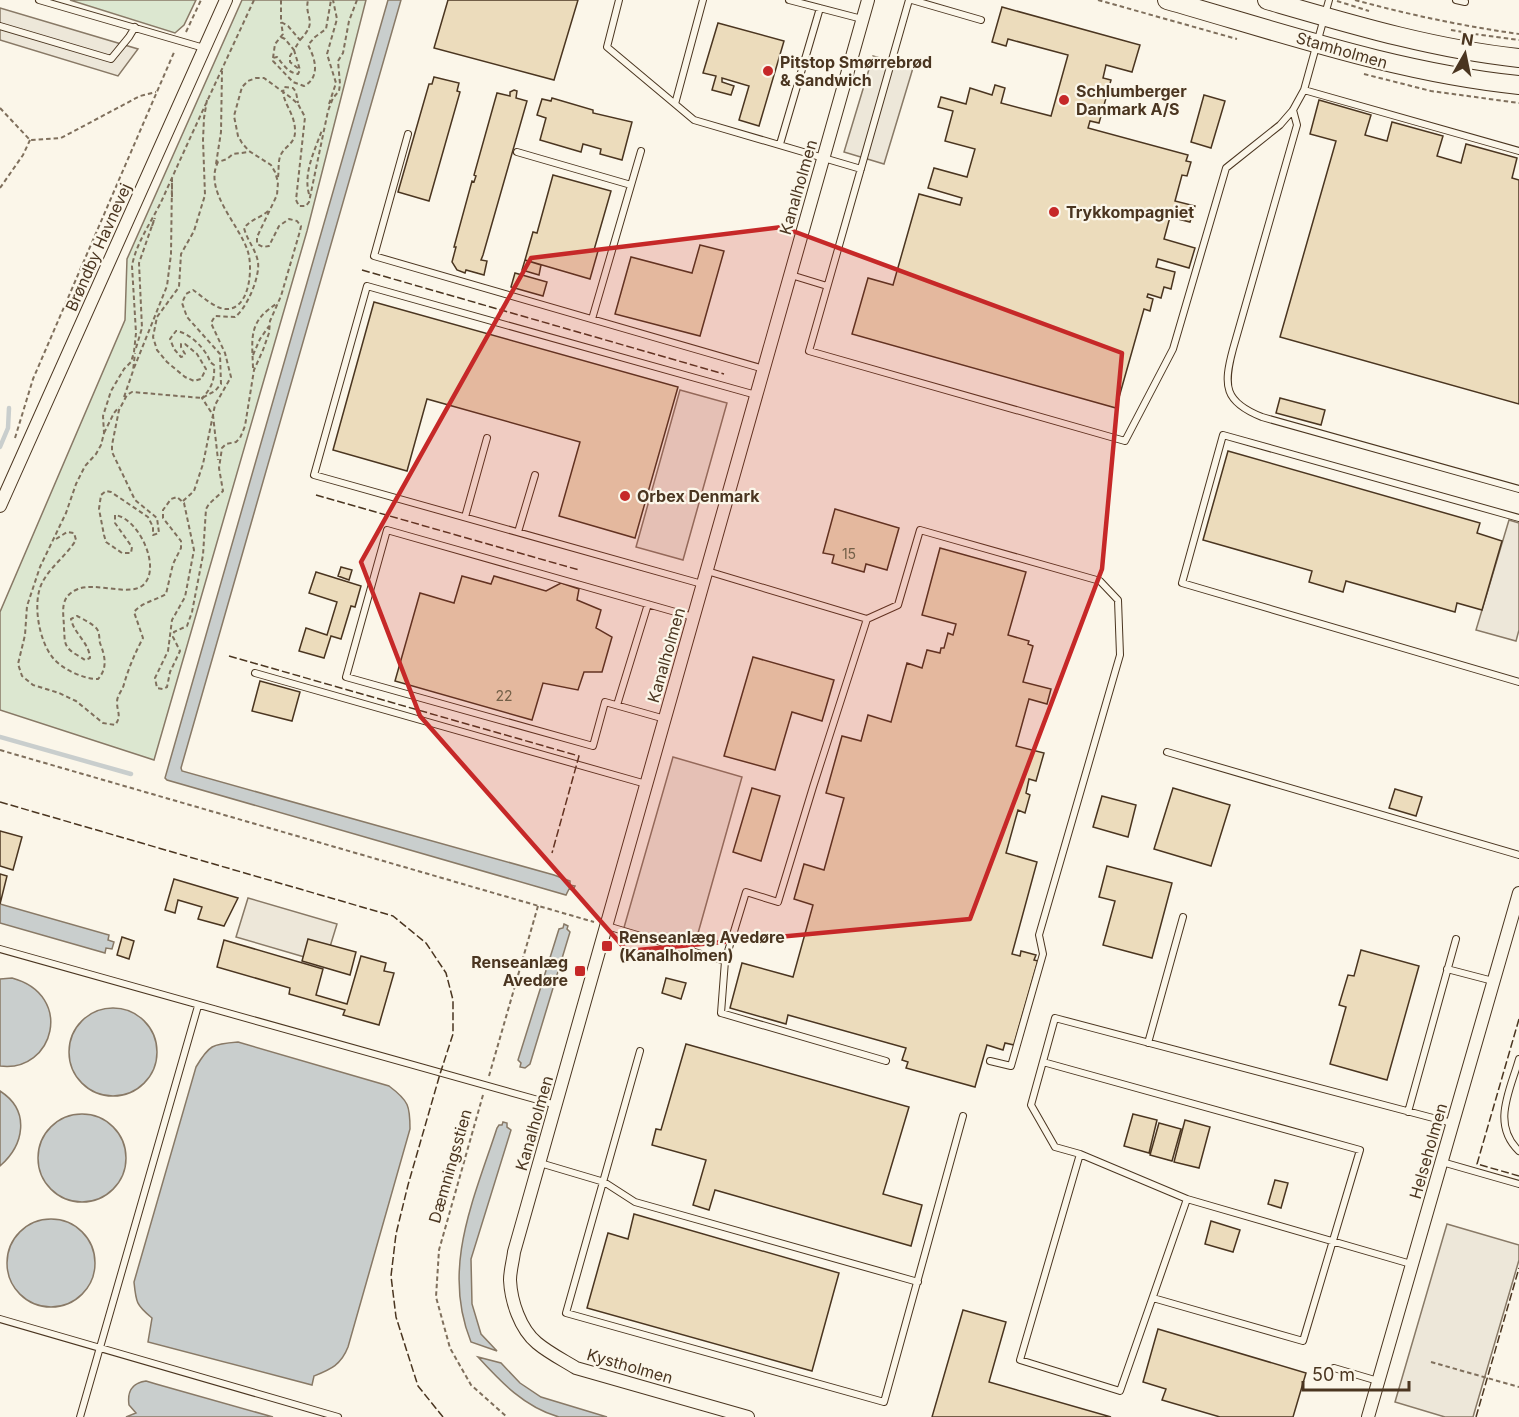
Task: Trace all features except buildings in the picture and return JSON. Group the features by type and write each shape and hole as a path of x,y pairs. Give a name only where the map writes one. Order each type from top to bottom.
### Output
{"street":[{"name":"Brøndby Havnevej","path":"0,506 226,0"},
{"name":"Kanalholmen","path":"519,1320 510,1279 514,1252 868,0"},
{"name":"Stamholmen","path":"1167,0 1381,61 1434,73 1519,85"},
{"name":"Stamholmen","path":"1266,0 1328,6 1446,47 1519,58"},
{"name":"Helseholmen","path":"1371,1416 1378,1381 1519,893"},
{"name":"Kystholmen","path":"519,1320 535,1342 576,1368 748,1417"}],"lane":[{"path":"39,0 205,48"},
{"path":"619,0 607,47 694,120 861,169"},
{"path":"675,104 703,0"},
{"path":"789,0 862,20"},
{"path":"981,20 911,0 809,351 1125,441 1173,349 1226,168 1280,125 1293,110 1304,90 1328,6"},
{"path":"1456,0 1465,2"},
{"path":"780,144 820,8"},
{"path":"0,26 111,59 135,27"},
{"path":"1304,90 1519,151"},
{"path":"1293,110 1297,125 1233,349 1227,374 1229,391 1242,409 1262,417 1519,489"},
{"path":"408,134 374,256 764,369"},
{"path":"592,319 641,151"},
{"path":"517,152 631,185"},
{"path":"790,274 827,286"},
{"path":"703,584 314,475 367,286 756,395"},
{"path":"1519,518 1223,435 1182,583 1519,682"},
{"path":"465,517 487,438"},
{"path":"518,532 535,475"},
{"path":"665,719 605,702 592,746 346,677 387,530 694,617"},
{"path":"707,571 867,619 898,605 920,530 1100,581 1118,600 1120,655 1039,935 1043,954 1011,1066 990,1061"},
{"path":"617,705 648,604"},
{"path":"867,619 778,902 746,892 725,961 721,1013 886,1061"},
{"path":"255,673 646,784"},
{"path":"1167,752 1519,855"},
{"path":"1149,1043 1183,917"},
{"path":"607,926 725,961"},
{"path":"1408,1112 1456,939"},
{"path":"0,949 556,1105"},
{"path":"1448,969 1494,981"},
{"path":"80,1417 198,1006"},
{"path":"1412,1264 1187,1199 1080,1154 1055,1147 1030,1105 1055,1018 1453,1124"},
{"path":"640,1051 566,1313 884,1402 963,1116"},
{"path":"1519,1059 1503,1114 1504,1130 1511,1144 1519,1151"},
{"path":"1043,1062 1360,1150 1304,1341 1153,1298"},
{"path":"1080,1154 1020,1360 1120,1391 1187,1199"},
{"path":"1442,1162 1519,1184"},
{"path":"540,1163 604,1182 635,1202 918,1282"},
{"path":"0,1319 339,1417"},
{"path":"1334,1368 1378,1381"}],"path":[{"path":"14,441 33,379 167,65 190,25 201,0"},
{"path":"104,434 103,416 111,391 131,362 134,352 136,333 133,257 156,213 254,0"},
{"path":"281,0 283,34 275,44 273,61 293,82 304,86 313,79 315,70 315,56 308,45 326,29 332,0"},
{"path":"300,70 289,59 311,25 311,17 307,8 308,0"},
{"path":"277,179 271,165 250,152 238,136 234,116 242,87 248,81 264,78 298,104 304,113 305,127 297,196 299,206 306,206 336,83 327,54 337,19 332,0"},
{"path":"326,119 333,98 339,91 338,62 346,44 349,21 357,0"},
{"path":"1355,0 1461,26 1519,34"},
{"path":"1328,6 1374,12"},
{"path":"281,22 300,40"},
{"path":"1449,30 1519,40"},
{"path":"281,37 294,50 300,70"},
{"path":"273,58 277,57 293,74 298,74 300,70"},
{"path":"202,398 213,415 223,491 206,509 203,555 192,612 187,626 174,632 173,637 180,651 170,672 167,687 163,689 157,687 155,678 168,651 172,620 185,597 194,550 190,524 183,502 177,497 171,500 163,510 163,518 181,542 166,594 138,607 134,612 143,638 126,673 125,682 117,701 120,713 115,725 103,723 76,701 33,685 22,676 18,664 25,634 27,606 40,567 54,541 76,484 85,466 96,454 114,413 123,402 132,392 202,398 215,391 221,384 220,354 187,317 183,310 183,298 193,290 219,308 236,308 243,300 247,289 251,263 243,240 214,181 221,132 222,68"},
{"path":"254,370 263,350 301,226 297,221 289,219 279,226 269,246 263,247 257,244 257,237 277,195 280,157 292,143 295,134 294,118 285,101 284,87 293,87 298,104"},
{"path":"30,140 61,138 140,96 156,92"},
{"path":"202,398 209,391 215,374 214,365 210,362 208,354 181,332 176,331 172,335 170,339 174,350 182,357 185,354 181,344 189,346 206,369 201,379 194,381 167,362 157,350 153,338 157,317 179,287 181,254 194,231 205,195 203,140 207,98"},
{"path":"0,108 30,140"},
{"path":"0,188 23,155 30,140"},
{"path":"216,166 218,162 227,159 233,153 250,152"},
{"path":"54,541 68,532 74,533 76,540 42,584 37,615 42,637 51,657 64,668 90,679 98,679 104,672 105,664 104,650 99,641 97,629 77,615 73,616 72,624 87,645 90,658 85,660 69,650 63,637 63,603 67,596 78,589 90,586 138,588 144,585 150,569 150,562 139,532 127,519 116,515 114,519 132,547 130,553 122,553 106,542 99,509 103,492 116,494 148,517 153,527 153,535 159,533 157,518 135,500 114,459 112,445 119,410 167,286 171,254 172,176"},
{"path":"183,502 194,490 203,464 215,405 231,377 225,353 211,323 214,316 235,317 242,312 254,286 258,265 255,251 247,239 244,228 250,220 261,218 271,209"},
{"path":"132,374 135,349 142,328 139,263 156,213"},
{"path":"219,468 222,448 226,444 236,442 245,426 254,370 253,330 263,313 278,303"},
{"path":"253,356 260,339 269,326"},
{"path":"0,750 607,926"},
{"name":"Dæmningsstien","path":"507,1417 471,1384 450,1348 436,1298 439,1250 538,906"},
{"path":"1431,1362 1519,1387"}],"highlighted area":[{"path":"782,227 1122,353 1102,569 970,919 627,951 420,716 361,562 531,258"}],"green space":[{"path":"70,0 196,0 184,25 175,33"},
{"path":"242,0 366,0 307,231 154,760 0,710 0,612 125,320 127,259"}],"shaded area":[{"path":"388,0 401,0 181,768 182,771 554,875 570,881 570,885 575,886 573,890 569,889 566,895 165,778"},
{"path":"0,8 138,49 118,76 0,40"},
{"path":"873,56 913,68 884,164 844,152"},
{"path":"680,390 727,403 683,560 636,547"},
{"path":"1509,520 1519,523 1519,630 1516,641 1476,630"},
{"path":"673,757 742,777 693,951 623,931"},
{"path":"248,898 337,924 325,963 236,937"},
{"path":"0,904 109,935 108,940 114,942 112,949 106,948 105,953 0,923"},
{"path":"564,924 568,926 567,929 570,932 530,1064 525,1068 520,1067 521,1063 518,1060 559,929 563,928"},
{"path":"12,978 32,987 44,1000 50,1015 50,1031 44,1046 34,1058 19,1065 0,1066 0,979"},
{"path":"113,1008 130,1011 144,1021 154,1035 157,1052 154,1069 144,1083 130,1093 113,1096 96,1093 82,1083 72,1069 69,1052 72,1035 82,1021 96,1011"},
{"path":"238,1042 389,1086 401,1096 409,1109 410,1129 348,1347 335,1366 314,1376 312,1385 148,1342 152,1318 136,1299 134,1282 196,1067 204,1054 212,1047"},
{"path":"0,1091 16,1108 21,1128 14,1148 0,1166"},
{"path":"82,1114 99,1117 113,1127 123,1141 126,1158 123,1175 113,1189 99,1199 82,1202 65,1199 51,1189 41,1175 38,1158 41,1141 51,1127 65,1117"},
{"path":"503,1122 507,1123 507,1127 511,1130 471,1259 472,1304 481,1334 497,1351 471,1342 463,1314 459,1287 460,1260 471,1207 497,1128"},
{"path":"51,1219 68,1222 82,1232 92,1246 95,1263 92,1280 82,1294 68,1304 51,1307 34,1304 20,1294 10,1280 7,1263 10,1246 20,1232 34,1222"},
{"path":"1447,1224 1519,1245 1519,1260 1473,1417 1445,1417 1395,1402"},
{"path":"478,1357 501,1363 520,1383 541,1397 607,1417 559,1417 546,1413 514,1393"},
{"path":"146,1381 273,1417 126,1417 136,1413 129,1405 132,1388"}],"waterway":[{"path":"0,447 8,428 9,408"},
{"path":"0,737 131,774"}],"fence":[{"path":"362,270 724,374"},
{"path":"316,495 579,570"},
{"path":"229,656 579,756 552,853"},
{"path":"0,802 393,916 426,943 446,973 453,1000 453,1034 408,1185 396,1234 391,1276 396,1317 418,1386 443,1417"},
{"path":"1519,1019 1477,1164 1519,1176"},
{"path":"1476,1417 1519,1268"}],"place":[{"name":"Pitstop Smørrebrød & Sandwich","path":"768,71"},
{"name":"Schlumberger Danmark A/S","path":"1064,100"},
{"name":"Trykkompagniet","path":"1054,212"},
{"name":"Orbex Denmark","path":"625,496"},
{"name":"Renseanlæg Avedøre (Kanalholmen)","path":"607,946"},
{"name":"Renseanlæg Avedøre","path":"580,971"}]}
